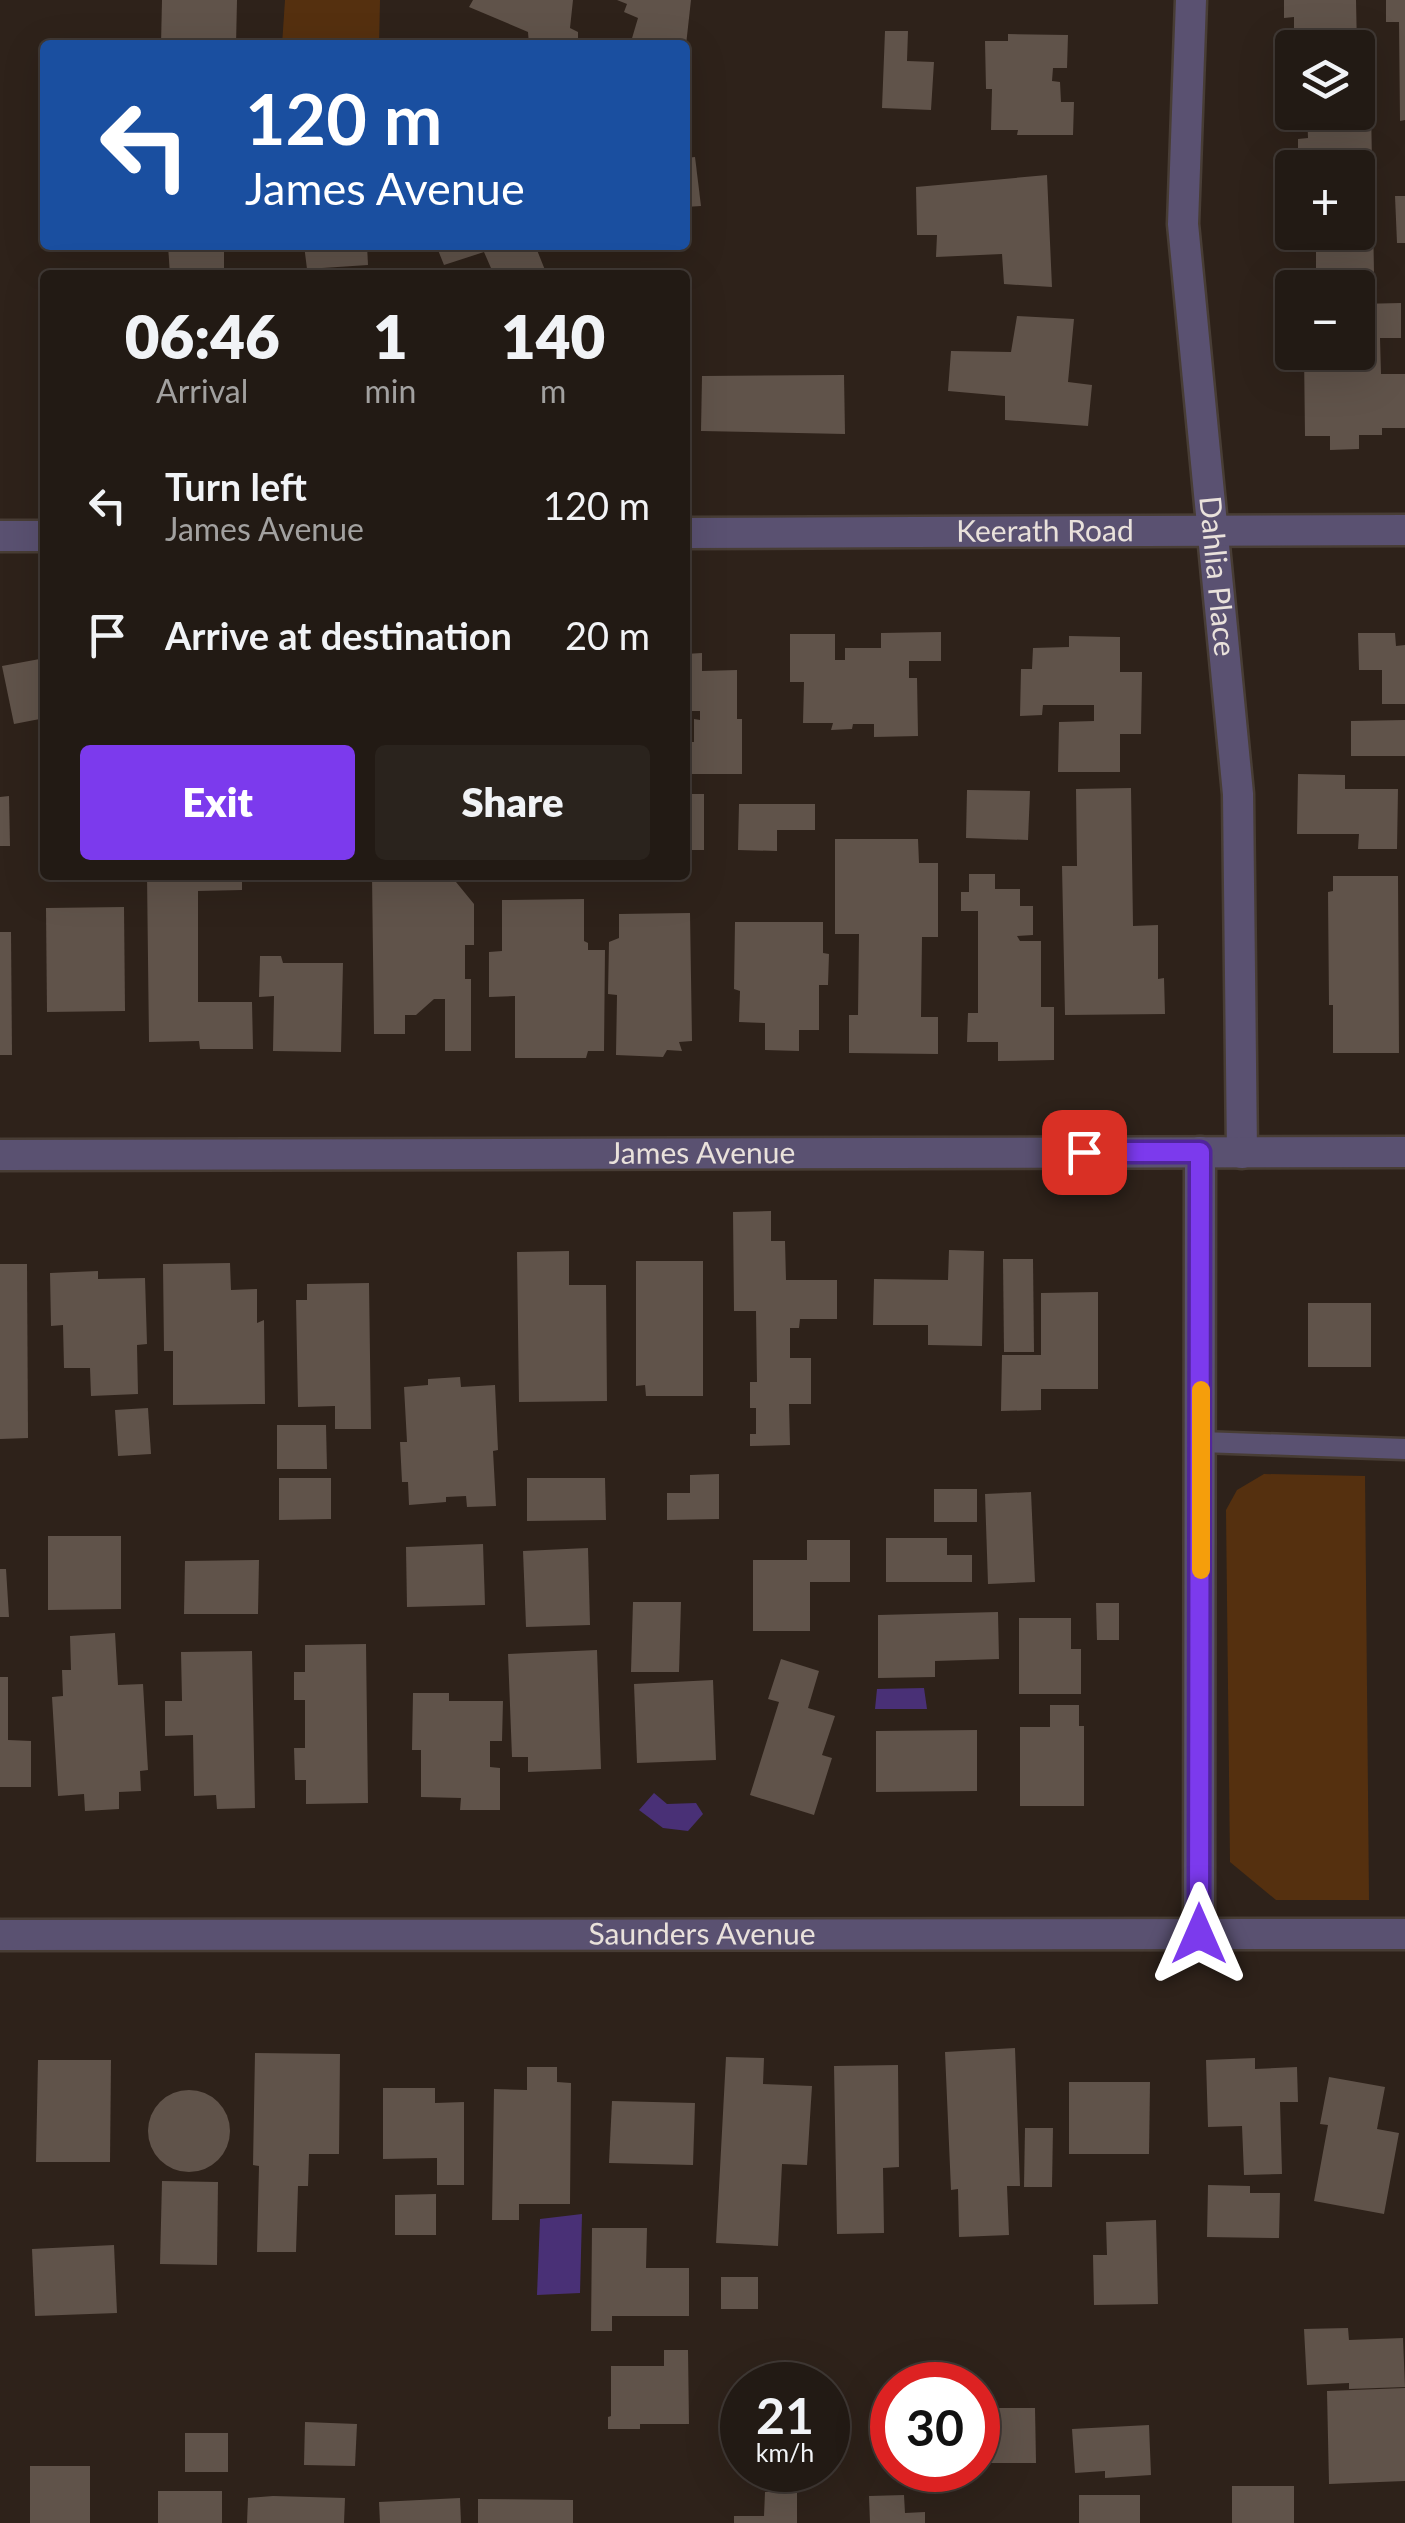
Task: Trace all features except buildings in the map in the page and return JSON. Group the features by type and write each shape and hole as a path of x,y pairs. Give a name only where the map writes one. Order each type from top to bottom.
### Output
{"street":[{"name":"Dahlia Place","path":"1191,0 1183,224 1238,794 1242,1153"},
{"name":"Keerath Road","path":"690,533 1405,530"},
{"path":"0,536 40,536"},
{"path":"1199,1934 1200,1152"},
{"name":"James Avenue","path":"0,1155 1405,1152"},
{"name":"Saunders Avenue","path":"0,1935 1405,1934"}],"lane":[{"path":"1201,1442 1405,1449"}],"shaded area":[{"path":"285,0 380,0 379,40 282,40"},
{"path":"1264,1474 1365,1476 1369,1900 1276,1900 1230,1862 1226,1510 1237,1490"},
{"path":"924,1688 927,1709 875,1709 877,1689"},
{"path":"654,1793 667,1804 696,1803 703,1814 688,1831 663,1828 639,1810"},
{"path":"582,2214 580,2293 537,2295 540,2219"}],"slow traffic":[{"path":"1201,1390 1201,1570"}],"route":[{"path":"1084,1152 1200,1152 1199,1934"}]}
